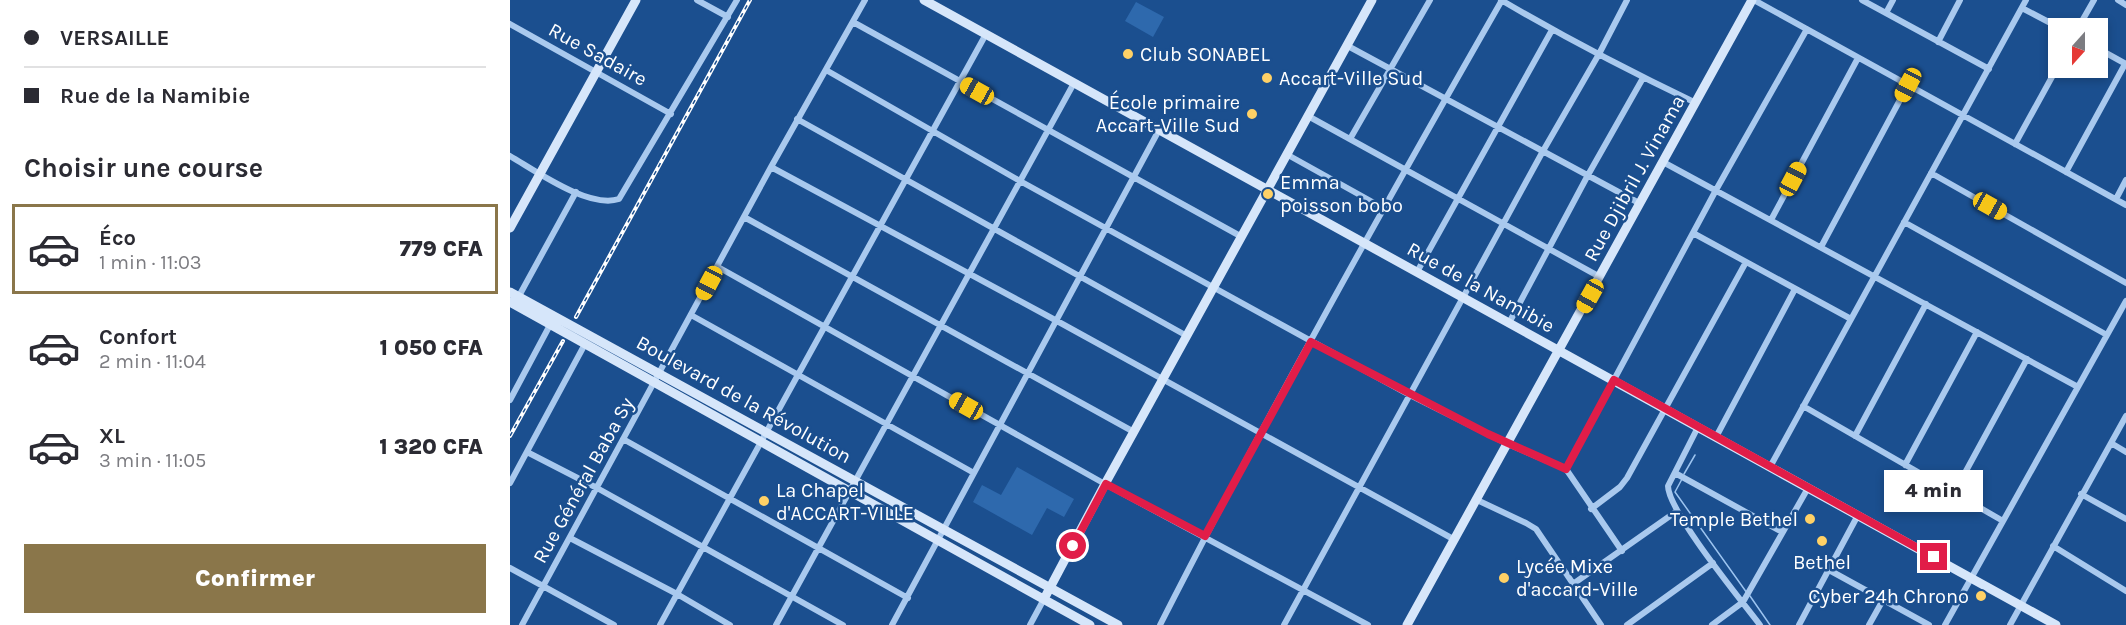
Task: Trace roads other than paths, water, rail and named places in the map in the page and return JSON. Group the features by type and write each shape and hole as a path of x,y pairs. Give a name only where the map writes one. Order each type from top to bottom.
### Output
{"street":[{"path":"510,228 636,0"},
{"path":"697,0 728,17"},
{"path":"510,156 576,192 602,201 611,202 619,199 737,0"},
{"name":"Rue Général Baba Sy","path":"522,625 797,119 865,0"},
{"name":"Rue de la Namibie","path":"924,0 2056,625"},
{"path":"1030,625 1372,0"},
{"path":"1350,139 1430,0"},
{"path":"1160,625 1260,433 1501,0 1552,30 1696,103"},
{"path":"1284,625 1627,0"},
{"path":"1753,0 2126,205"},
{"name":"Rue Djibril J. Vinama","path":"1407,625 1753,0"},
{"path":"1862,0 1989,69"},
{"path":"1886,13 1893,0"},
{"path":"1938,42 1959,0"},
{"path":"1770,467 2026,0"},
{"path":"2084,18 2094,0"},
{"path":"2118,0 2126,5"},
{"path":"2022,8 2048,22"},
{"path":"853,22 1242,237"},
{"name":"Rue Sadaire","path":"510,24 671,114"},
{"path":"1566,469 1716,190 1807,29"},
{"path":"1417,272 1552,30"},
{"path":"660,625 986,34"},
{"path":"1346,45 1640,203"},
{"path":"2066,172 2125,64 2108,54"},
{"path":"1771,220 1858,57"},
{"path":"826,70 1020,181 1311,342 1508,444 1566,469 1591,509 1622,551"},
{"path":"1509,323 1643,78"},
{"path":"2015,144 2051,78"},
{"path":"776,625 1074,83"},
{"path":"1821,247 1908,85"},
{"path":"1308,116 1600,277"},
{"path":"797,119 1187,336"},
{"path":"892,625 1159,130"},
{"path":"1288,155 1385,209"},
{"path":"1663,162 2078,387"},
{"path":"771,167 1455,540"},
{"path":"1931,173 2126,283"},
{"path":"2116,199 2126,180"},
{"path":"514,294 576,192"},
{"path":"744,217 1134,432"},
{"path":"1904,222 2107,335"},
{"path":"1693,233 1851,319"},
{"path":"1591,509 1620,487 1627,478 1746,262"},
{"path":"718,267 1106,484 1368,625"},
{"path":"1716,437 1795,289"},
{"name":"Boulevard de la Révolution","path":"514,294 761,442 851,490 1090,625"},
{"path":"1946,625 2126,301"},
{"name":"Boulevard de la Révolution","path":"510,302 585,344 767,431 1118,625"},
{"path":"1856,436 1926,304"},
{"path":"691,315 974,472"},
{"path":"510,400 550,325"},
{"path":"1905,465 1977,332"},
{"path":"510,483 585,344"},
{"path":"1954,493 2027,359"},
{"path":"1803,406 2003,521"},
{"path":"2010,625 2126,416"},
{"path":"1698,427 1668,490 1677,511 1760,625"},
{"path":"622,439 908,597"},
{"path":"2110,443 2126,452"},
{"path":"527,452 597,488 843,625"},
{"path":"1675,473 1782,532"},
{"path":"1712,625 1743,602 1808,488"},
{"path":"2081,494 2126,519"},
{"path":"1477,500 1536,530 1601,625"},
{"path":"1573,584 1677,511"},
{"path":"1799,625 1858,515"},
{"path":"570,538 677,594 730,625"},
{"path":"2053,546 2126,591"},
{"path":"1627,625 1713,563"},
{"path":"510,568 614,625"},
{"path":"1829,570 1929,625"},
{"path":"1869,625 1883,600"}],"waterway":[{"path":"1684,474 1695,455"},
{"path":"1682,479 1675,492 1747,593"},
{"path":"1750,596 1770,625"}],"railway":[{"path":"576,317 750,0"},
{"path":"510,436 563,341"}],"place":[{"name":"Club SONABEL","path":"1128,54"},
{"name":"Accart-Ville Sud","path":"1267,78"},
{"name":"École primaire Accart-Ville Sud","path":"1252,114"},
{"name":"Emma poisson bobo","path":"1268,194"},
{"name":"La Chapel d'ACCART-VILLE","path":"764,501"},
{"name":"Temple Bethel","path":"1810,519"},
{"name":"Bethel","path":"1822,541"},
{"name":"Lycée Mixe d'accard-Ville","path":"1504,578"},
{"name":"Cyber 24h Chrono","path":"1981,596"}]}
